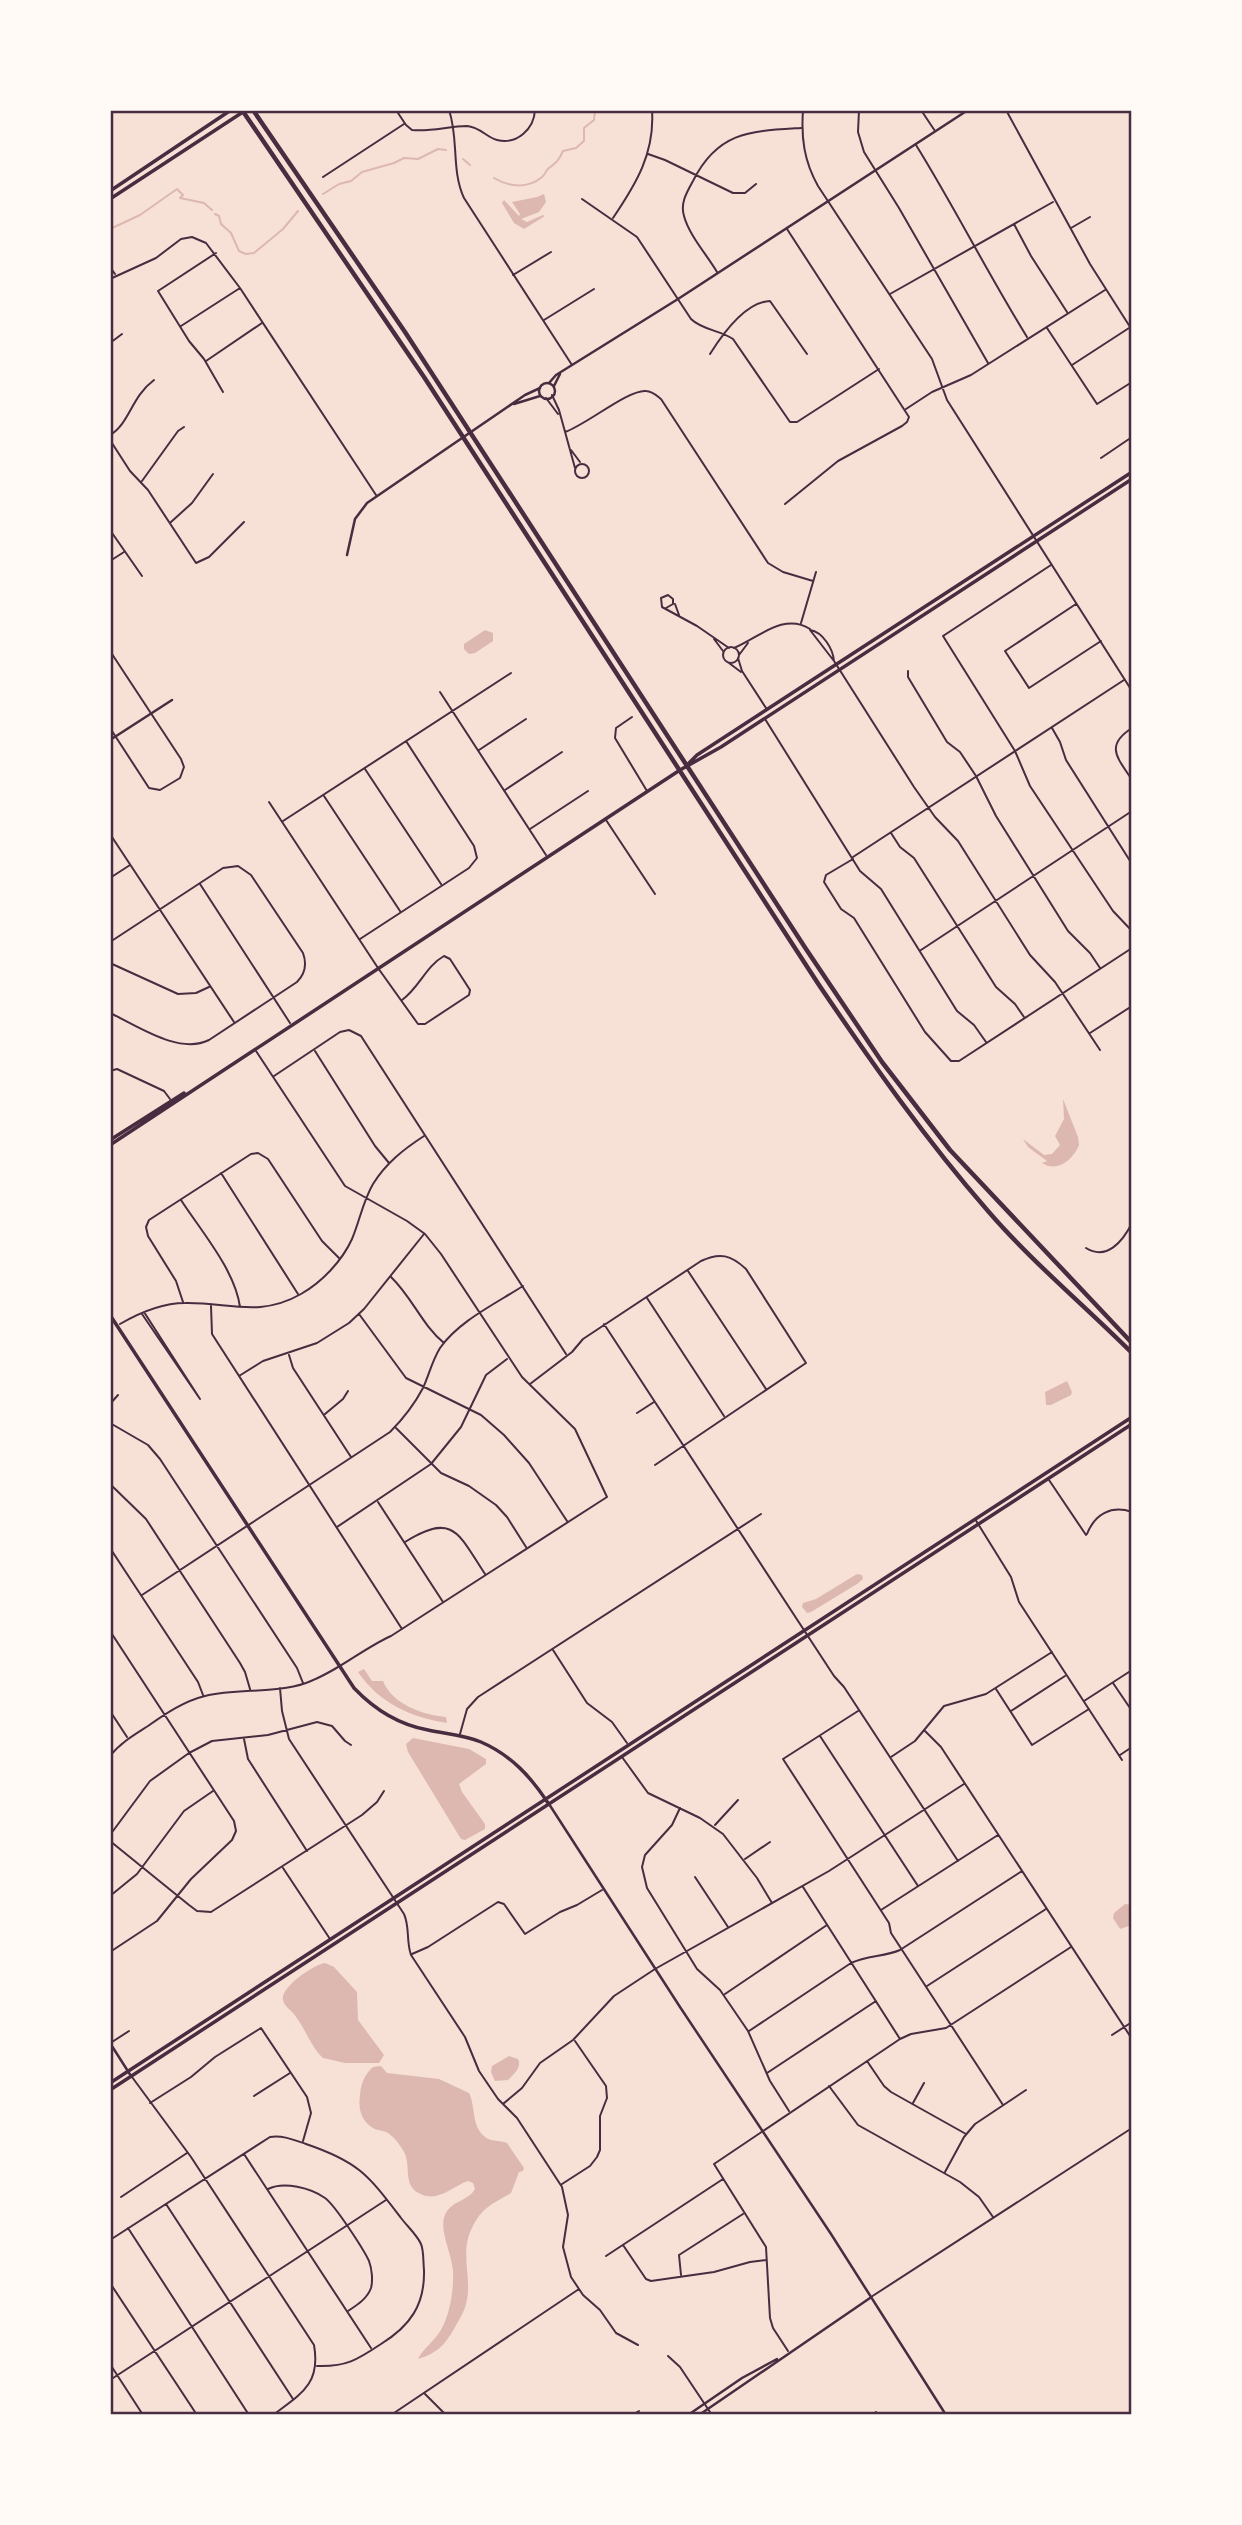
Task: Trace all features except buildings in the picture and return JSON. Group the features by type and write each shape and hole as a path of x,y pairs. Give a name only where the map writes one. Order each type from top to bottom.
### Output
{"highway":[{"path":"253,110 471,432 845,1008 925,1119 990,1195 1132,1343"},
{"path":"244,111 296,192 398,336 838,1013 937,1149 988,1211 1022,1248 1132,1353"}],"main road":[{"path":"110,191 230,110"},
{"path":"110,199 244,111"},
{"path":"110,1142 648,792 697,755 835,662 1132,472"},
{"path":"687,765 700,760 765,719 1132,479"},
{"path":"110,1315 338,1666 363,1697 388,1715 419,1728 460,1735 488,1745 509,1758 529,1776 548,1803"},
{"path":"110,2083 1132,1417"},
{"path":"110,2090 1132,1424"}],"street":[{"path":"396,110 405,124 415,130 472,127 496,140 513,139 527,131 535,110"},
{"path":"449,110 454,127 455,171 461,194 572,366"},
{"path":"612,219 638,179 648,154 652,134 652,110"},
{"path":"803,110 801,128 810,170 932,359 947,400 1132,691"},
{"path":"859,110 860,142 988,363"},
{"path":"921,110 935,131"},
{"path":"347,555 355,519 376,495 525,395 549,383 968,110"},
{"path":"1006,110 1054,201 1131,328 1072,365"},
{"path":"323,177 405,124"},
{"path":"718,272 684,218 683,201 696,175 715,149 737,136 752,132 801,128"},
{"path":"915,144 1028,338"},
{"path":"648,154 739,195 751,190 756,184"},
{"path":"582,200 637,237 697,325 723,333 738,344 790,422 797,422 879,369"},
{"path":"889,294 1054,201"},
{"path":"1070,228 1090,217"},
{"path":"1014,223 1067,313"},
{"path":"785,504 838,461 907,422 909,417 787,228"},
{"path":"110,279 156,258 177,241 187,237 202,240 216,253 240,288 376,495"},
{"path":"513,275 551,252"},
{"path":"216,253 158,291 223,393"},
{"path":"110,267 116,275"},
{"path":"180,327 240,288"},
{"path":"543,321 594,289"},
{"path":"905,409 942,387 971,375 1106,289"},
{"path":"710,354 734,320 770,301 807,354"},
{"path":"205,362 263,322"},
{"path":"1046,327 1097,404 1132,382"},
{"path":"110,344 122,334"},
{"path":"560,374 553,387 552,396 577,477 586,477 589,468 570,450"},
{"path":"110,435 119,429 140,392 154,380"},
{"path":"549,383 553,387"},
{"path":"540,387 541,396"},
{"path":"565,432 584,424 638,391 655,394 661,399 768,563 783,572 813,581"},
{"path":"514,404 541,396 546,398 559,415"},
{"path":"546,398 552,396"},
{"path":"141,481 184,427"},
{"path":"1101,458 1132,437"},
{"path":"110,440 130,471 141,481 170,522 196,563 209,557 244,522"},
{"path":"575,468 582,463"},
{"path":"170,522 192,503 213,474"},
{"path":"110,530 142,576"},
{"path":"110,561 125,551"},
{"path":"1052,565 943,636 1014,751 1030,786 1113,911 1132,930"},
{"path":"800,624 816,572"},
{"path":"680,616 674,601 668,595 662,597 661,605 729,648 749,642 779,625 800,624 821,635 834,654 835,662 928,807 958,841 1030,955 1063,993 1100,1050"},
{"path":"666,608 671,607 674,601"},
{"path":"1077,603 1005,651 1029,688 1101,641"},
{"path":"714,638 724,652 724,658 742,672"},
{"path":"728,662 735,662 749,642"},
{"path":"724,652 729,648"},
{"path":"734,648 742,672 767,709"},
{"path":"110,651 184,767 180,778 166,789 149,788 110,728"},
{"path":"908,671 908,677 947,742 960,752 976,776 996,816 1068,931 1090,953 1100,969"},
{"path":"282,821 511,673"},
{"path":"1125,679 826,875 824,883 841,909 854,918 926,1034 948,1059 954,1062 1132,948"},
{"path":"440,692 547,857"},
{"path":"110,740 172,700"},
{"path":"632,717 616,728 615,738 648,792"},
{"path":"478,750 526,719"},
{"path":"765,719 860,871 881,889 957,1011 974,1025 987,1043"},
{"path":"1051,727 1066,760 1132,864"},
{"path":"1132,728 1117,739 1114,747 1132,780"},
{"path":"360,939 473,865 477,858 474,846 406,741"},
{"path":"504,790 562,752"},
{"path":"365,768 442,885"},
{"path":"529,830 588,791"},
{"path":"323,795 401,912"},
{"path":"269,802 416,1022 422,1025 470,994 470,989 450,959 444,956 437,960 415,990 402,1000"},
{"path":"920,951 1132,811"},
{"path":"606,819 655,894"},
{"path":"890,832 900,847 914,858 996,987 1015,1004 1025,1018"},
{"path":"110,834 234,1023"},
{"path":"110,878 130,865"},
{"path":"110,942 227,867 240,866 246,870 303,953 306,964 301,978 209,1040 189,1046 177,1044 110,1013"},
{"path":"200,883 291,1025"},
{"path":"110,963 178,993 196,993 210,986"},
{"path":"1089,1034 1132,1006"},
{"path":"273,1076 340,1032 356,1032 364,1040 567,1356"},
{"path":"110,1756 128,1739 165,1715 203,1696 303,1684 338,1666 402,1629 607,1497 575,1429 529,1384 508,1358 441,1254 425,1234 398,1215 352,1191 340,1179 255,1049"},
{"path":"314,1050 379,1152 389,1163"},
{"path":"110,1072 116,1069 164,1091 172,1102"},
{"path":"117,1326 143,1312 183,1303 260,1308 299,1295 325,1275 351,1241 366,1198 389,1163 425,1136"},
{"path":"183,1303 176,1280 146,1231 149,1220 251,1154 258,1153 268,1159 322,1241 339,1258"},
{"path":"221,1172 299,1295"},
{"path":"180,1199 228,1272 239,1295 240,1308"},
{"path":"1086,1248 1099,1253 1110,1249 1119,1244 1132,1223"},
{"path":"238,1376 263,1361 329,1337 359,1314 425,1234"},
{"path":"529,1384 567,1356 583,1339 687,1270 713,1255 736,1259 746,1269 806,1363 655,1465"},
{"path":"687,1270 767,1391"},
{"path":"390,1277 402,1287 430,1330 444,1343"},
{"path":"142,1595 395,1427 407,1414 423,1387 431,1364 444,1343 458,1329 523,1286"},
{"path":"646,1297 725,1418"},
{"path":"211,1305 212,1334 402,1629"},
{"path":"143,1312 200,1399 143,1312"},
{"path":"359,1314 407,1378 481,1415 520,1452 568,1522"},
{"path":"604,1324 958,1861"},
{"path":"288,1354 293,1368 351,1458"},
{"path":"337,1527 431,1464 460,1427 485,1375 508,1358"},
{"path":"324,1415 334,1408 348,1391"},
{"path":"110,1404 118,1395"},
{"path":"637,1413 655,1401"},
{"path":"110,1423 152,1449 218,1545 296,1668 303,1684"},
{"path":"395,1427 440,1473 469,1486 496,1506 507,1517 527,1548"},
{"path":"1048,1479 1086,1535 1102,1513 1112,1509 1132,1512"},
{"path":"110,1484 146,1519 240,1662 250,1690"},
{"path":"377,1501 443,1602"},
{"path":"460,1735 466,1713 474,1700 761,1514"},
{"path":"974,1518 1011,1577 1019,1602 1122,1760"},
{"path":"404,1543 435,1527 450,1530 462,1540 485,1575"},
{"path":"110,1548 198,1682 203,1696"},
{"path":"110,1631 214,1790 236,1831 232,1840 191,1879 157,1921 110,1952"},
{"path":"552,1649 587,1703 612,1721 628,1744"},
{"path":"890,1758 912,1744 944,1706 977,1699 1052,1652"},
{"path":"1083,1701 1132,1670"},
{"path":"1010,1712 1066,1675"},
{"path":"1113,1682 1132,1711"},
{"path":"280,1688 285,1730 292,1745 406,1919 411,1955 465,2037 476,2066 503,2104 517,2118 561,2185 568,2215 563,2239 569,2272 579,2289 600,2310 616,2333 638,2345"},
{"path":"995,1689 1032,1745 1088,1709"},
{"path":"859,1710 783,1759 881,1910 889,1923 891,1933 1003,2105"},
{"path":"110,1712 128,1739"},
{"path":"110,1835 150,1781 189,1753 212,1741 244,1738 321,1722 332,1726 351,1745"},
{"path":"924,1730 938,1743 1132,2039"},
{"path":"820,1735 918,1886"},
{"path":"244,1738 248,1759 307,1851"},
{"path":"1119,1755 1132,1747"},
{"path":"621,1756 648,1793 714,1826 729,1839 772,1903"},
{"path":"503,2104 522,2088 540,2063 574,2039 614,1996 655,1969 847,1859 964,1784"},
{"path":"110,1896 142,1867 177,1819 214,1790"},
{"path":"110,1842 197,1911 211,1912 368,1810 384,1791"},
{"path":"714,1826 738,1801"},
{"path":"548,1803 831,2234 946,2415"},
{"path":"680,1808 671,1825 645,1855 642,1867 650,1896 699,1972 724,1994 748,2031 766,2073 790,2112"},
{"path":"881,1910 998,1835"},
{"path":"744,1860 770,1842"},
{"path":"282,1867 330,1939"},
{"path":"748,2031 851,1963 863,1957 891,1954 902,1949 1022,1871"},
{"path":"695,1877 728,1928"},
{"path":"802,1886 900,2039"},
{"path":"411,1955 498,1902 503,1904 525,1934 603,1889"},
{"path":"926,1987 1046,1909"},
{"path":"724,1994 827,1925"},
{"path":"789,2352 773,2328 770,2318 766,2247 713,2164 900,2039 911,2034 942,2030 1071,1947"},
{"path":"766,2073 876,2001"},
{"path":"1112,2035 1132,2022"},
{"path":"149,2103 261,2028 307,2097 311,2113 302,2142"},
{"path":"129,2031 110,2043 149,2103 205,2178 314,2345 317,2366 307,2389 274,2415"},
{"path":"561,2185 590,2166 597,2157 600,2150 600,2116 607,2098 606,2086 574,2039"},
{"path":"867,2061 884,2086 966,2134"},
{"path":"254,2096 291,2072"},
{"path":"912,2104 924,2083"},
{"path":"829,2086 858,2125 971,2190 994,2218"},
{"path":"944,2173 966,2134 975,2124 1026,2090"},
{"path":"699,2415 918,2266 1132,2128"},
{"path":"110,2240 263,2140 281,2136 350,2162 364,2172 421,2243 423,2291 420,2304 404,2328 352,2362 337,2367 317,2366"},
{"path":"121,2197 188,2153"},
{"path":"243,2153 372,2350"},
{"path":"606,2256 723,2179"},
{"path":"267,2190 275,2186 289,2186 320,2196 331,2203 368,2260 372,2274 371,2287 363,2301 347,2312"},
{"path":"110,2380 387,2199"},
{"path":"166,2204 294,2400"},
{"path":"681,2276 679,2255 745,2212"},
{"path":"128,2228 249,2415"},
{"path":"622,2245 650,2281 768,2260"},
{"path":"110,2283 197,2415"},
{"path":"391,2415 579,2289"},
{"path":"688,2415 742,2378 789,2352"},
{"path":"668,2356 680,2367 712,2415"},
{"path":"110,2364 143,2415"},
{"path":"425,2393 446,2415"},
{"path":"632,2415 639,2411"},
{"path":"871,2415 876,2412"}],"shaded area":[{"path":"544,194 546,202 539,212 521,219 527,222 545,216 524,229 514,223 502,203 504,200 519,216 512,202"},
{"path":"485,630 493,633 493,641 469,654 464,649 464,644"},
{"path":"1063,1099 1079,1145 1069,1160 1053,1167 1042,1163 1047,1161 1028,1147 1023,1139 1044,1155 1052,1154 1060,1145 1055,1136 1064,1119"},
{"path":"1067,1381 1071,1395 1046,1405 1045,1392"},
{"path":"857,1574 862,1575 863,1579 811,1612 807,1613 802,1607 803,1603 816,1599"},
{"path":"364,1669 372,1681 383,1681 393,1696 401,1702 418,1711 446,1717 447,1723 409,1713 386,1701 358,1672"},
{"path":"413,1738 469,1749 486,1759 486,1764 459,1784 485,1824 485,1829 465,1840 461,1839 408,1752 406,1744"},
{"path":"1125,1904 1132,1905 1132,1925 1120,1929 1113,1918 1114,1913"},
{"path":"325,1963 334,1967 357,1992 358,2020 384,2055 379,2063 345,2063 323,2058 284,2002 284,1995 292,1983"},
{"path":"509,2056 518,2059 517,2070 508,2080 495,2081 491,2072 492,2066"},
{"path":"381,2066 387,2073 439,2079 469,2093 481,2133 490,2140 507,2143 524,2168 519,2172 511,2193 484,2211 468,2237 468,2295 461,2317 443,2344 418,2359 441,2330 451,2301 453,2271 443,2224 446,2212 475,2189 473,2183 468,2181 441,2195 429,2196 412,2187 403,2150 388,2133 369,2125 360,2109 361,2087 367,2073 373,2067"}],"waterway":[{"path":"494,178 518,185 537,181 558,161 563,151 576,148 584,141 584,128 594,120 595,110"},
{"path":"323,194 339,184 351,181 362,172 404,158 418,159 438,149 446,150"},
{"path":"463,159 470,165"},
{"path":"110,229 140,215 177,189 183,195 180,198 204,203 212,210"},
{"path":"215,214 231,233 239,251 246,254 254,253 283,229 298,211"}]}
